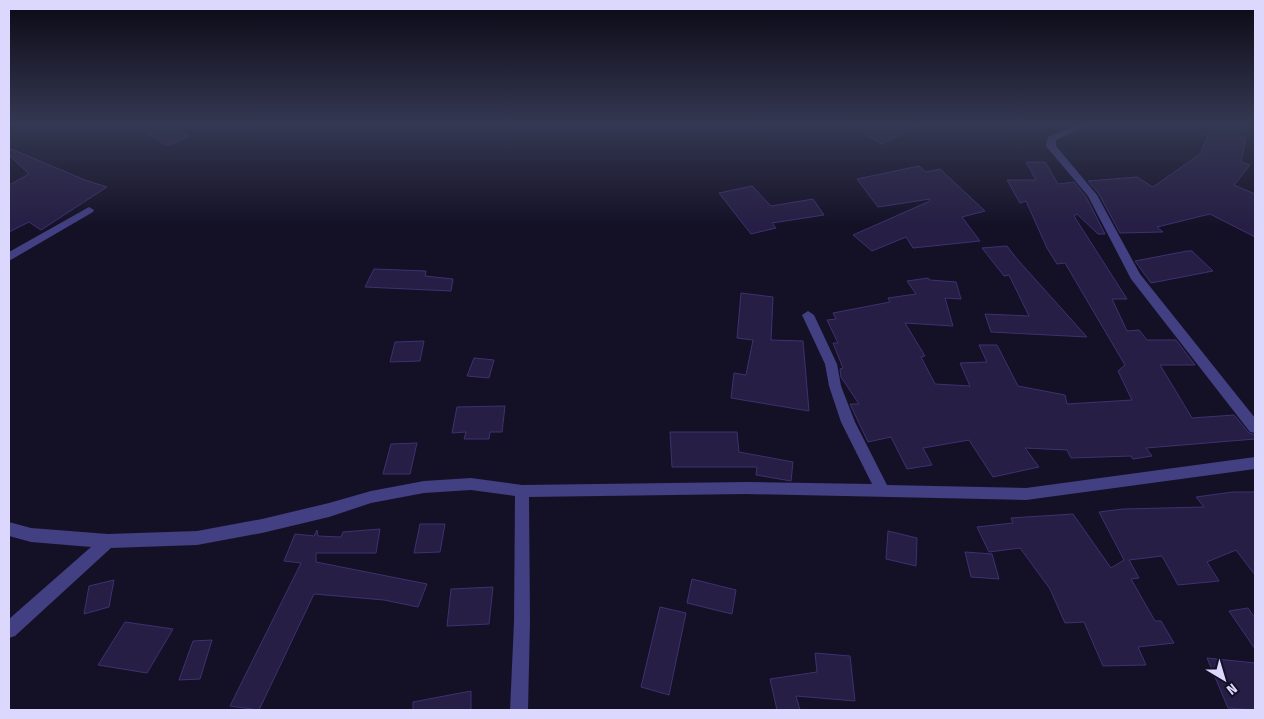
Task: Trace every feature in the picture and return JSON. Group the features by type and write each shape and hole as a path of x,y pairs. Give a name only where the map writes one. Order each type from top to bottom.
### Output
{"street":[{"path":"1062,159 1092,195 1135,276 1255,428"},
{"path":"9,257 89,210"},
{"path":"808,314 831,364 835,386 848,422 884,492"},
{"path":"9,529 31,535 108,541 197,538 262,526 329,510 371,497 424,487 471,484 522,491 746,488 1026,494 1255,463"},
{"path":"518,710 522,622 522,491"},
{"path":"9,630 108,541"}],"building":[{"path":"13,159 34,159 107,187 41,230 29,222 9,232 9,185 29,174"},
{"path":"1194,159 1242,159 1241,162 1250,165 1234,185 1255,194 1255,237 1210,214 1157,227 1163,232 1120,233 1099,194 1088,181 1137,177 1153,187"},
{"path":"1026,162 1045,162 1058,184 1074,182 1086,197 1105,234 1098,234 1077,214 1074,216 1127,299 1112,299 1127,331 1139,330 1147,340 1176,340 1195,365 1160,365 1192,418 1234,415 1249,433 1255,435 1255,439 1146,448 1152,456 1133,459 1131,456 1071,458 1067,450 1025,448 1039,467 993,477 969,440 923,448 932,465 907,469 891,437 868,442 850,404 859,404 841,377 840,369 843,368 833,343 838,343 827,320 836,319 833,313 890,302 888,298 916,294 907,281 928,278 930,280 956,282 961,299 945,298 953,326 905,323 925,356 921,357 935,384 970,386 960,363 987,362 979,345 997,345 1018,386 1065,395 1067,404 1132,400 1118,371 1125,365 1065,263 1057,264 1047,248 1026,201 1020,203 1007,180 1036,180"},
{"path":"919,166 926,172 940,169 985,211 962,217 980,241 913,248 906,237 872,251 853,235 930,201 930,199 878,207 857,179"},
{"path":"752,186 771,206 813,199 824,215 772,223 776,228 751,234 719,193"},
{"path":"1007,246 1087,337 991,332 985,314 1029,316 1009,275 1004,276 982,248"},
{"path":"1192,251 1213,271 1151,283 1135,261"},
{"path":"374,269 426,271 425,276 453,279 451,291 365,287"},
{"path":"741,293 773,297 771,340 803,341 809,411 731,398 734,373 746,375 753,340 737,338"},
{"path":"424,341 420,361 390,362 395,342"},
{"path":"474,358 494,360 489,378 467,376"},
{"path":"505,406 502,432 490,432 489,439 464,439 466,432 452,433 457,407"},
{"path":"670,432 737,432 739,452 793,462 791,481 756,475 757,467 672,467"},
{"path":"417,443 410,474 383,474 391,444"},
{"path":"1233,492 1255,492 1255,575 1236,550 1207,562 1219,581 1178,585 1162,556 1129,560 1139,578 1131,579 1155,621 1161,621 1174,643 1138,647 1146,665 1103,666 1084,622 1065,623 1050,589 1020,548 989,552 977,527 1013,523 1011,518 1073,514 1111,568 1124,560 1099,512 1123,509 1204,507 1196,497"},
{"path":"420,524 445,524 440,552 414,553"},
{"path":"380,529 376,553 316,553 316,562 427,584 418,607 384,600 314,594 259,710 230,706 301,563 284,561 295,534 314,536 317,530 318,536 341,537 343,532"},
{"path":"888,531 917,538 916,566 886,559"},
{"path":"965,552 992,554 999,579 971,577"},
{"path":"692,579 736,590 732,614 687,603"},
{"path":"114,580 109,607 84,614 89,586"},
{"path":"493,587 489,624 447,626 451,589"},
{"path":"660,607 686,613 669,695 641,687"},
{"path":"1248,608 1255,618 1255,649 1229,611"},
{"path":"125,622 173,629 147,673 98,665"},
{"path":"212,640 200,679 179,680 193,641"},
{"path":"815,653 850,656 855,701 796,696 800,710 777,710 770,679 817,672"},
{"path":"1207,658 1255,663 1255,710 1228,708"},
{"path":"471,691 471,710 413,710 413,702"}]}
